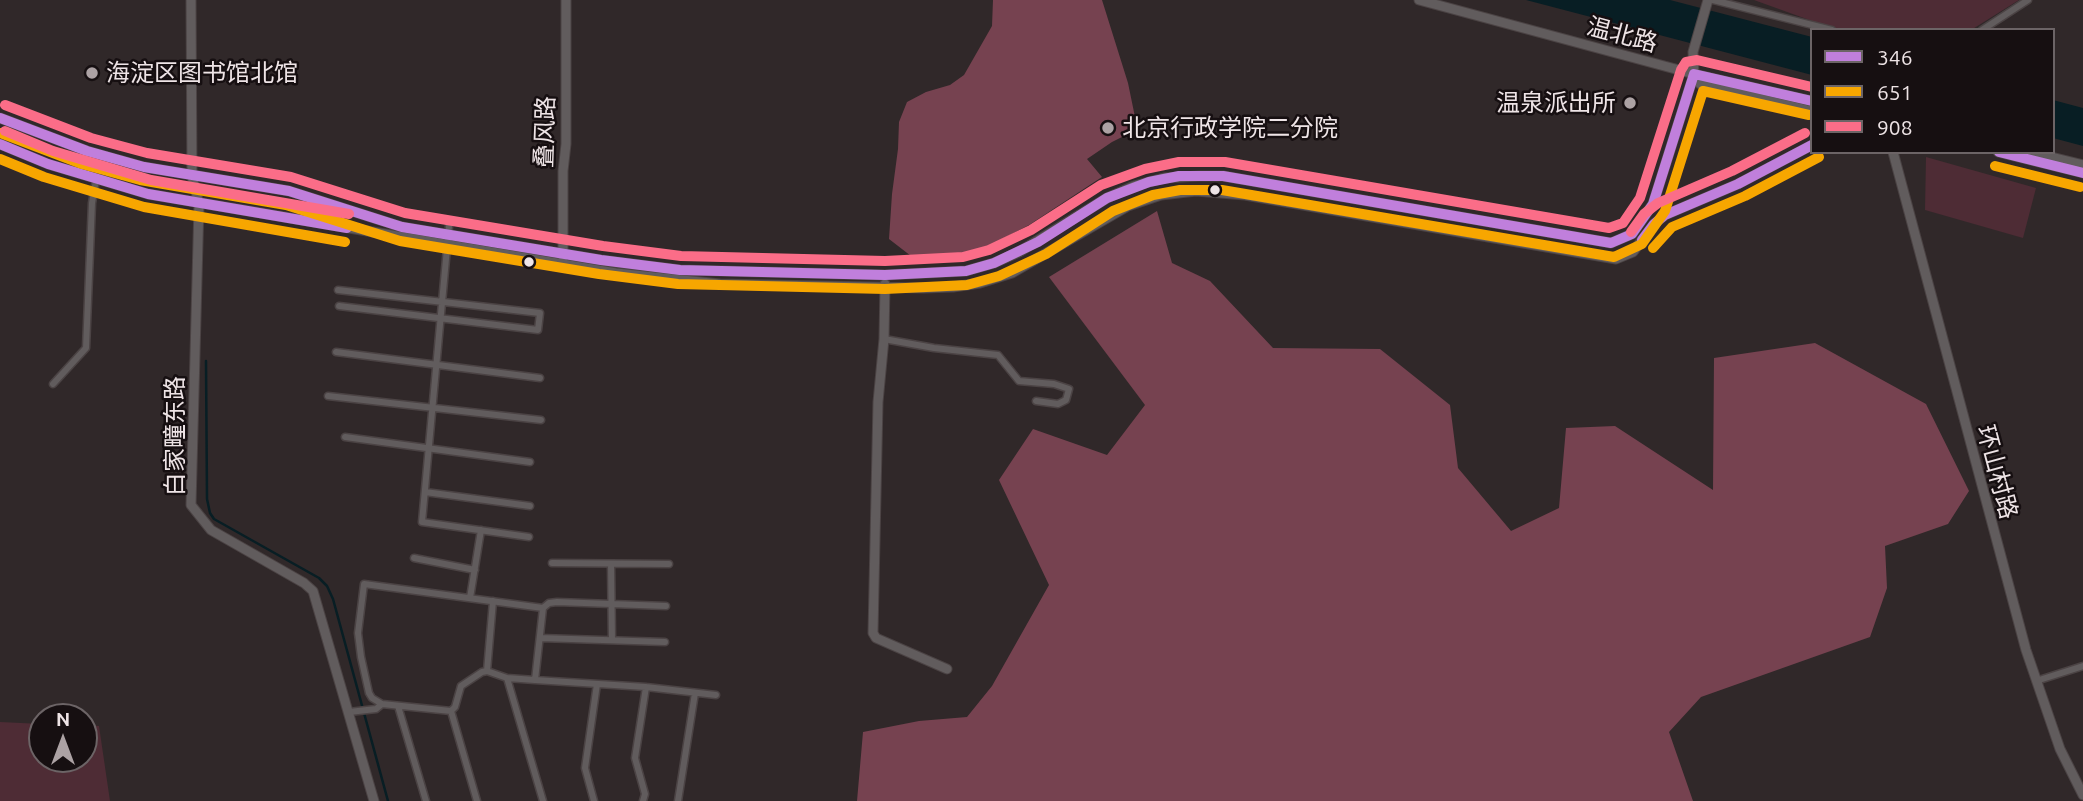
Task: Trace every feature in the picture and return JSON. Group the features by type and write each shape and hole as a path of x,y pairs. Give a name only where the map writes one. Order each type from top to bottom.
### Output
{"main road":[{"name":"白家疃东路","path":"191,0 192,176 199,204 191,505 211,530 304,583 313,591 358,711 374,801"},
{"name":"叠风路","path":"563,259 566,0"},
{"name":"温北路","path":"1419,0 1694,74"},
{"path":"0,144 96,180 199,204 447,245 680,270 886,275 966,271 994,263 1038,242 1107,198 1149,181 1179,176 1223,176 1600,242 1620,241 1632,234 1653,204 1694,74 1693,52 1710,0"},
{"path":"1694,74 1810,101"},
{"path":"1694,74 1700,83 1810,110"},
{"path":"0,118 87,151 144,167 289,191 401,227 449,230 563,259 663,279 720,284 885,287 953,287 981,283 1038,260 1128,206 1161,195 1196,191 1245,195 1616,259 1633,252 1654,224 1665,215 1738,184 1810,146"},
{"name":"环山村路","path":"1894,154 2036,681 2060,749 2083,795"},
{"path":"2006,154 2083,173"},
{"path":"2039,154 2083,165"},
{"path":"1599,257 1606,256 1609,252 1600,242"},
{"path":"886,275 878,402 873,632 876,638 947,669"}],"street":[{"path":"1710,0 1824,28"},
{"path":"1985,28 2028,0"},
{"path":"52,384 86,348 92,203 96,180"},
{"path":"449,230 422,522 529,537"},
{"path":"338,290 540,313 538,330 339,306"},
{"path":"884,338 961,352 998,355 1019,381 1054,384 1069,389 1066,400 1058,404 1036,401"},
{"path":"336,352 540,378"},
{"path":"328,396 541,420"},
{"path":"345,437 530,461"},
{"path":"425,492 530,506"},
{"path":"470,598 481,530"},
{"path":"414,558 475,570"},
{"path":"552,563 669,564"},
{"path":"611,564 612,640"},
{"path":"451,711 382,705 372,698 360,657 358,633 364,584 543,608"},
{"path":"487,670 493,601"},
{"path":"535,680 543,608 549,603 666,606"},
{"path":"540,638 665,642"},
{"path":"2036,681 2083,666"},
{"path":"451,711 455,707 461,687 487,670 507,678 646,687 716,695"},
{"path":"507,678 543,801"},
{"path":"594,801 585,768 597,684"},
{"path":"643,801 645,794 635,758 646,687"},
{"path":"678,801 695,693"},
{"path":"358,711 376,709 382,705"},
{"path":"398,706 426,801"},
{"path":"451,711 477,801"}],"shaded area":[{"path":"993,0 1102,0 1128,83 1135,117 1130,133 1087,159 1102,177 1029,225 975,253 943,261 911,256 889,239 899,122 907,102 926,92 950,85 964,75 992,26"},
{"path":"1754,0 2019,0 1974,28 1831,28"},
{"path":"1926,157 2036,188 2023,238 1925,210"},
{"path":"1157,211 1172,263 1210,281 1273,348 1380,349 1450,405 1458,468 1511,531 1559,508 1566,428 1615,426 1713,490 1714,358 1815,343 1926,404 1969,491 1948,524 1885,546 1887,588 1870,637 1701,697 1669,732 1693,801 857,801 863,732 919,721 967,717 992,686 1049,585 999,480 1033,429 1107,455 1145,405 1049,277"},
{"path":"0,722 28,723 28,773 98,773 99,726 110,801 0,801"}],"water":[{"path":"1526,0 1670,0 1810,36 1810,74"},
{"path":"2055,101 2083,108 2083,146 2055,139"}],"waterway":[{"path":"206,361 207,499 210,513 214,519 319,578 327,586 333,599 388,801"}],"transit line":[{"name":"908","path":"5,105 91,138 147,153 291,177 405,213 603,246 681,256 885,261 963,257 989,250 1031,230 1101,185 1145,169 1179,162 1225,162 1609,228 1623,223 1640,198 1681,70 1686,62 1697,60 1810,87"},
{"name":"346","path":"0,118 87,151 144,167 289,191 402,227 601,260 680,270 885,275 966,271 994,263 1038,242 1107,198 1149,182 1179,176 1223,176 1611,243 1632,234 1653,204 1694,74 1810,101"},
{"name":"651","path":"0,133 82,164 140,180 286,205 400,241 599,274 678,284 885,289 967,285 999,276 1046,254 1113,211 1153,195 1180,190 1222,190 1614,257 1642,244 1665,211 1703,91 1809,115"},
{"name":"908","path":"5,131 53,151 151,180 349,214"},
{"name":"908","path":"1631,232 1644,214 1658,203 1732,171 1805,133"},
{"name":"346","path":"0,144 48,164 148,194 347,228"},
{"name":"346","path":"1642,240 1665,215 1738,184 1810,146"},
{"name":"346","path":"2007,154 2083,173"},
{"name":"651","path":"1653,248 1672,227 1745,196 1819,157"},
{"name":"651","path":"0,159 44,177 144,207 345,242"},
{"name":"651","path":"1995,166 2080,187"}],"place":[{"name":"海淀区图书馆北馆","path":"92,73"},
{"name":"温泉派出所","path":"1630,103"},
{"name":"北京行政学院二分院","path":"1108,128"}]}
